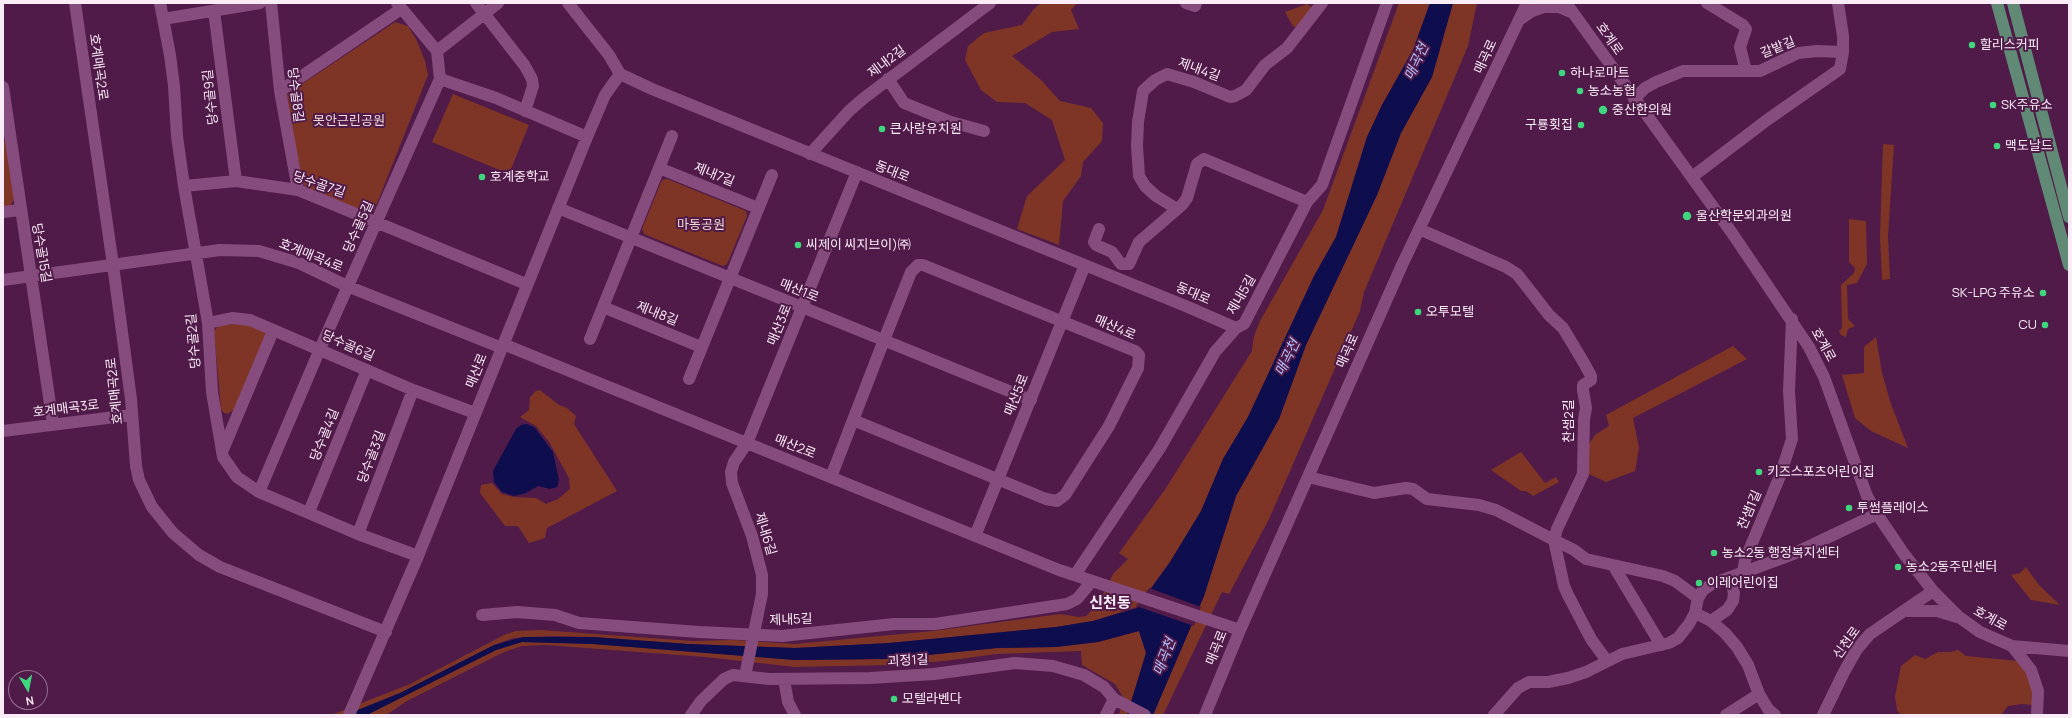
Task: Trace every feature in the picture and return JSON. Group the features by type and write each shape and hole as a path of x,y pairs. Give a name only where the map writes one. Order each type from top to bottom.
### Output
{"main road":[{"path":"1998,3 2069,265"},
{"path":"2013,3 2069,217"}],"street":[{"name":"호계매곡2로","path":"75,3 113,265 139,480 152,507 173,533 199,555 220,567 386,632"},
{"name":"당수골2길","path":"160,3 174,86 177,136 184,186 208,323 215,413 223,457 237,477 259,492 358,534 418,556"},
{"path":"163,19 260,3"},
{"name":"당수골8길","path":"271,3 280,91 298,190"},
{"path":"476,3 532,79 533,86 525,111"},
{"path":"280,91 399,6 437,51 498,3"},
{"path":"568,3 610,55 620,74"},
{"name":"제내2길","path":"810,154 848,111 888,79 990,3"},
{"path":"1186,3 1195,6 1196,3"},
{"name":"제내4길","path":"1177,209 1156,196 1145,186 1139,176 1137,134 1143,91 1155,80 1167,74 1194,82 1230,97 1235,96 1246,90 1265,65 1287,48 1322,3"},
{"name":"제내5길","path":"1075,575 1160,448 1215,352 1236,328 1244,324 1308,202 1322,185 1387,3"},
{"path":"1516,3 1516,25"},
{"name":"매곡로","path":"1205,715 1240,630 1356,366 1419,229 1527,3"},
{"path":"1707,3 1743,25 1746,29 1740,47 1746,71"},
{"path":"1692,177 1840,69 1843,52 1843,36 1838,3"},
{"path":"1516,25 1532,11 1544,7 1570,8"},
{"name":"호계로","path":"1570,8 1634,99 1692,177 1792,319 1809,346 1824,377 1857,471 1877,514 1904,554 1933,591 1959,617 1980,632 2012,646 2069,651"},
{"name":"당수골9길","path":"214,11 236,181"},
{"name":"당수골5길","path":"259,492 320,349 440,79 437,51"},
{"name":"갈밭길","path":"1634,99 1656,82 1683,71 1746,71 1766,69 1798,54 1817,51 1843,52"},
{"name":"매산로","path":"349,715 418,556 503,346 526,284 605,94 620,74"},
{"name":"동대로","path":"620,74 652,89 1236,328"},
{"path":"440,79 496,98 587,137"},
{"path":"888,79 904,103 951,122 984,132"},
{"name":"당수골15길","path":"3,86 20,210 32,276 53,424"},
{"path":"590,339 672,136"},
{"path":"1099,229 1094,242 1096,245 1112,252 1121,264 1129,264 1139,242 1146,234 1177,209 1187,198 1197,164 1204,159 1308,202"},
{"name":"제내7길","path":"660,168 758,208"},
{"name":"매산3로","path":"748,443 857,172"},
{"path":"689,379 729,277 772,175"},
{"name":"당수골7길","path":"184,186 236,181 298,190 526,284"},
{"name":"매산1로","path":"558,208 1031,400"},
{"path":"3,212 20,210"},
{"name":"찬샘2길","path":"1419,229 1506,267 1516,274 1549,316 1563,328 1591,376 1591,380 1583,385 1586,408 1584,419 1583,474 1557,529 1554,540"},
{"name":"호계매곡4로","path":"3,280 220,250 259,251 300,264 348,286 503,346"},
{"name":"매산4로","path":"831,477 853,420 884,340 911,272 918,265 923,265 1135,351 1139,355 1138,368 1109,426 1062,499 1052,501 1046,499 853,420"},
{"name":"매산5로","path":"975,536 1085,265"},
{"name":"제내8길","path":"603,307 702,347"},
{"name":"당수골6길","path":"208,323 232,318 250,320 413,390 475,413"},
{"name":"찬샘1길","path":"1743,573 1745,560 1780,476 1792,439 1790,391 1792,319"},
{"path":"222,452 273,331"},
{"name":"매산2로","path":"503,346 1075,575 1240,630"},
{"name":"당수골4길","path":"309,512 367,370"},
{"name":"당수골3길","path":"358,534 413,390"},
{"path":"215,413 235,419"},
{"name":"호계매곡3로","path":"3,431 131,415"},
{"path":"218,431 226,429 235,419"},
{"name":"제내6길","path":"746,671 762,594 762,575 752,536 732,484 730,472 734,462 748,443"},
{"path":"1308,477 1374,493 1396,488 1413,489 1427,499 1479,505 1496,510 1574,550 1586,559 1663,576 1675,581 1698,598"},
{"path":"1494,715 1518,688 1529,682 1563,680 1607,662 1622,654 1661,646 1678,638 1695,613 1698,598 1703,590 1712,584 1793,554 1877,514"},
{"path":"1554,540 1566,591 1591,639 1607,662"},
{"path":"1613,565 1661,646"},
{"path":"1711,621 1727,610 1733,601 1734,593 1730,578"},
{"name":"제내5길","path":"482,615 517,612 555,615 580,623 753,637 782,636 894,624 936,624 1022,612 1067,604 1077,599 1096,583"},
{"name":"신천로","path":"1823,715 1857,649 1870,634 1933,591"},
{"path":"1903,611 1938,611 1959,617"},
{"path":"1695,613 1711,621 1725,633 1737,647 1748,665 1768,709 1775,715"},
{"path":"2012,646 2031,670 2038,691 2037,715"},
{"name":"괴정1길","path":"692,715 701,701 724,679 746,671 769,679 784,679 934,674 1015,663 1053,666 1084,675 1104,687 1119,701 1145,715"},
{"path":"784,679 788,702 795,715"},
{"path":"1726,715 1760,694"},
{"path":"1106,715 1119,701"}],"green space":[{"path":"1041,3 1077,3 1071,10 1079,29 1052,32 1012,56 1041,80 1060,101 1091,108 1103,123 1102,141 1083,162 1081,176 1063,201 1059,245 1017,229 1027,196 1065,160 1052,120 1025,103 997,102 981,90 965,60 968,46 984,33 1022,25 1033,10"},
{"path":"1399,3 1430,3 1413,50 1382,105 1367,137 1336,237 1314,276 1248,417 1223,459 1201,511 1170,562 1137,607 1093,621 1056,627 889,643 795,648 688,644 593,637 551,636 513,638 494,645 400,693 367,707 345,715 331,715 410,684 506,634 516,631 541,630 692,641 733,640 795,644 933,631 1060,614 1079,617 1086,616 1099,603 1113,574 1128,559 1119,553 1166,488 1252,351 1254,336 1260,321 1323,210"},
{"path":"1453,3 1477,3 1468,46 1364,292 1360,311 1269,519 1229,594 1222,592 1163,715 1153,715 1204,596 1236,496 1279,419 1306,345 1377,195 1401,133 1432,77"},
{"path":"1307,4 1314,9 1298,29 1292,25 1285,12"},
{"name":"못안근린공원","path":"395,22 408,26 416,39 425,61 428,75 374,211 369,213 308,191 303,183 286,100 287,94"},
{"path":"453,94 529,125 509,174 432,142"},
{"path":"6,141 14,200 9,207 3,207 3,142"},
{"path":"1883,144 1894,145 1888,236 1890,279 1882,280 1880,236"},
{"name":"마동공원","path":"667,179 746,211 747,216 727,264 723,266 644,234 642,229 662,180"},
{"path":"1849,219 1866,221 1867,264 1857,283 1847,285 1848,319 1855,326 1848,329 1846,337 1841,335 1839,331 1842,328 1841,285 1854,273 1855,268 1849,262"},
{"path":"219,325 248,325 265,331 267,337 234,410 227,414 221,409 214,331"},
{"path":"1876,337 1882,373 1891,404 1908,448 1871,431 1855,418 1842,375 1864,373 1864,347"},
{"path":"1733,346 1747,359 1633,418 1639,448 1635,471 1606,482 1589,474 1587,447 1595,435 1609,426 1606,415"},
{"path":"540,390 559,405 567,408 576,416 574,424 617,491 547,528 545,538 529,543 518,526 505,526 480,493 481,485 492,483 502,494 514,497 536,498 546,504 558,499 570,489 569,478 549,442 536,426 520,417 529,410 530,397 536,391"},
{"path":"1521,452 1545,483 1556,477 1559,482 1533,496 1526,491 1521,491 1491,470"},
{"path":"2026,567 2039,585 2060,605 2031,600 2011,575 2020,573"},
{"path":"1139,631 1146,653 1127,715 1119,715 1123,697 1115,684 1082,665 1081,651 997,654 944,661 891,665 795,667 705,657 546,645 522,646 504,652 407,701 386,715 366,715 496,650 522,642 593,644 795,660 888,659 997,648 1056,647 1098,642"},
{"path":"1958,650 1966,656 2018,661 2025,666 2035,696 2032,705 2022,704 2008,706 2001,715 1901,715 1897,710 1895,696 1901,666 1915,655 1925,659 1938,652 1951,652"}],"water":[{"name":"매곡천","path":"1430,3 1453,3 1432,77 1401,133 1377,195 1306,345 1279,419 1236,496 1204,596 1153,715 1127,715 1146,653 1139,631 1098,642 1056,647 997,648 888,659 795,660 593,644 522,642 496,650 367,715 345,715 400,693 494,645 523,637 593,637 688,644 795,648 889,643 1056,627 1093,621 1137,608 1170,562 1201,511 1223,459 1248,417 1314,276 1336,237 1367,137 1382,105 1413,50"},
{"path":"527,424 535,428 553,452 559,480 557,487 550,489 538,486 526,493 514,496 502,492 494,482 493,471 516,429 521,425"}],"pier":[{"path":"1149,588 1201,607 1194,626 1136,606"}],"place":[{"name":"할리스커피","path":"1972,45"},
{"name":"하나로마트","path":"1562,73"},
{"name":"농소농협","path":"1580,91"},
{"name":"SK주유소","path":"1993,105"},
{"name":"중산한의원","path":"1603,110"},
{"name":"구룡횟집","path":"1581,125"},
{"name":"큰사랑유치원","path":"882,129"},
{"name":"맥도날드","path":"1997,146"},
{"name":"호계중학교","path":"482,177"},
{"name":"울산학문외과의원","path":"1687,216"},
{"name":"씨제이 씨지브이)㈜","path":"798,245"},
{"name":"SK-LPG 주유소","path":"2043,293"},
{"name":"오투모텔","path":"1418,312"},
{"name":"CU","path":"2045,325"},
{"name":"키즈스포츠어린이집","path":"1759,472"},
{"name":"투썸플레이스","path":"1849,508"},
{"name":"농소2동 행정복지센터","path":"1714,553"},
{"name":"농소2동주민센터","path":"1898,567"},
{"name":"이레어린이집","path":"1699,583"},
{"name":"모텔라벤다","path":"894,699"}],"district":[{"name":"신천동","path":"1110,604"}]}
